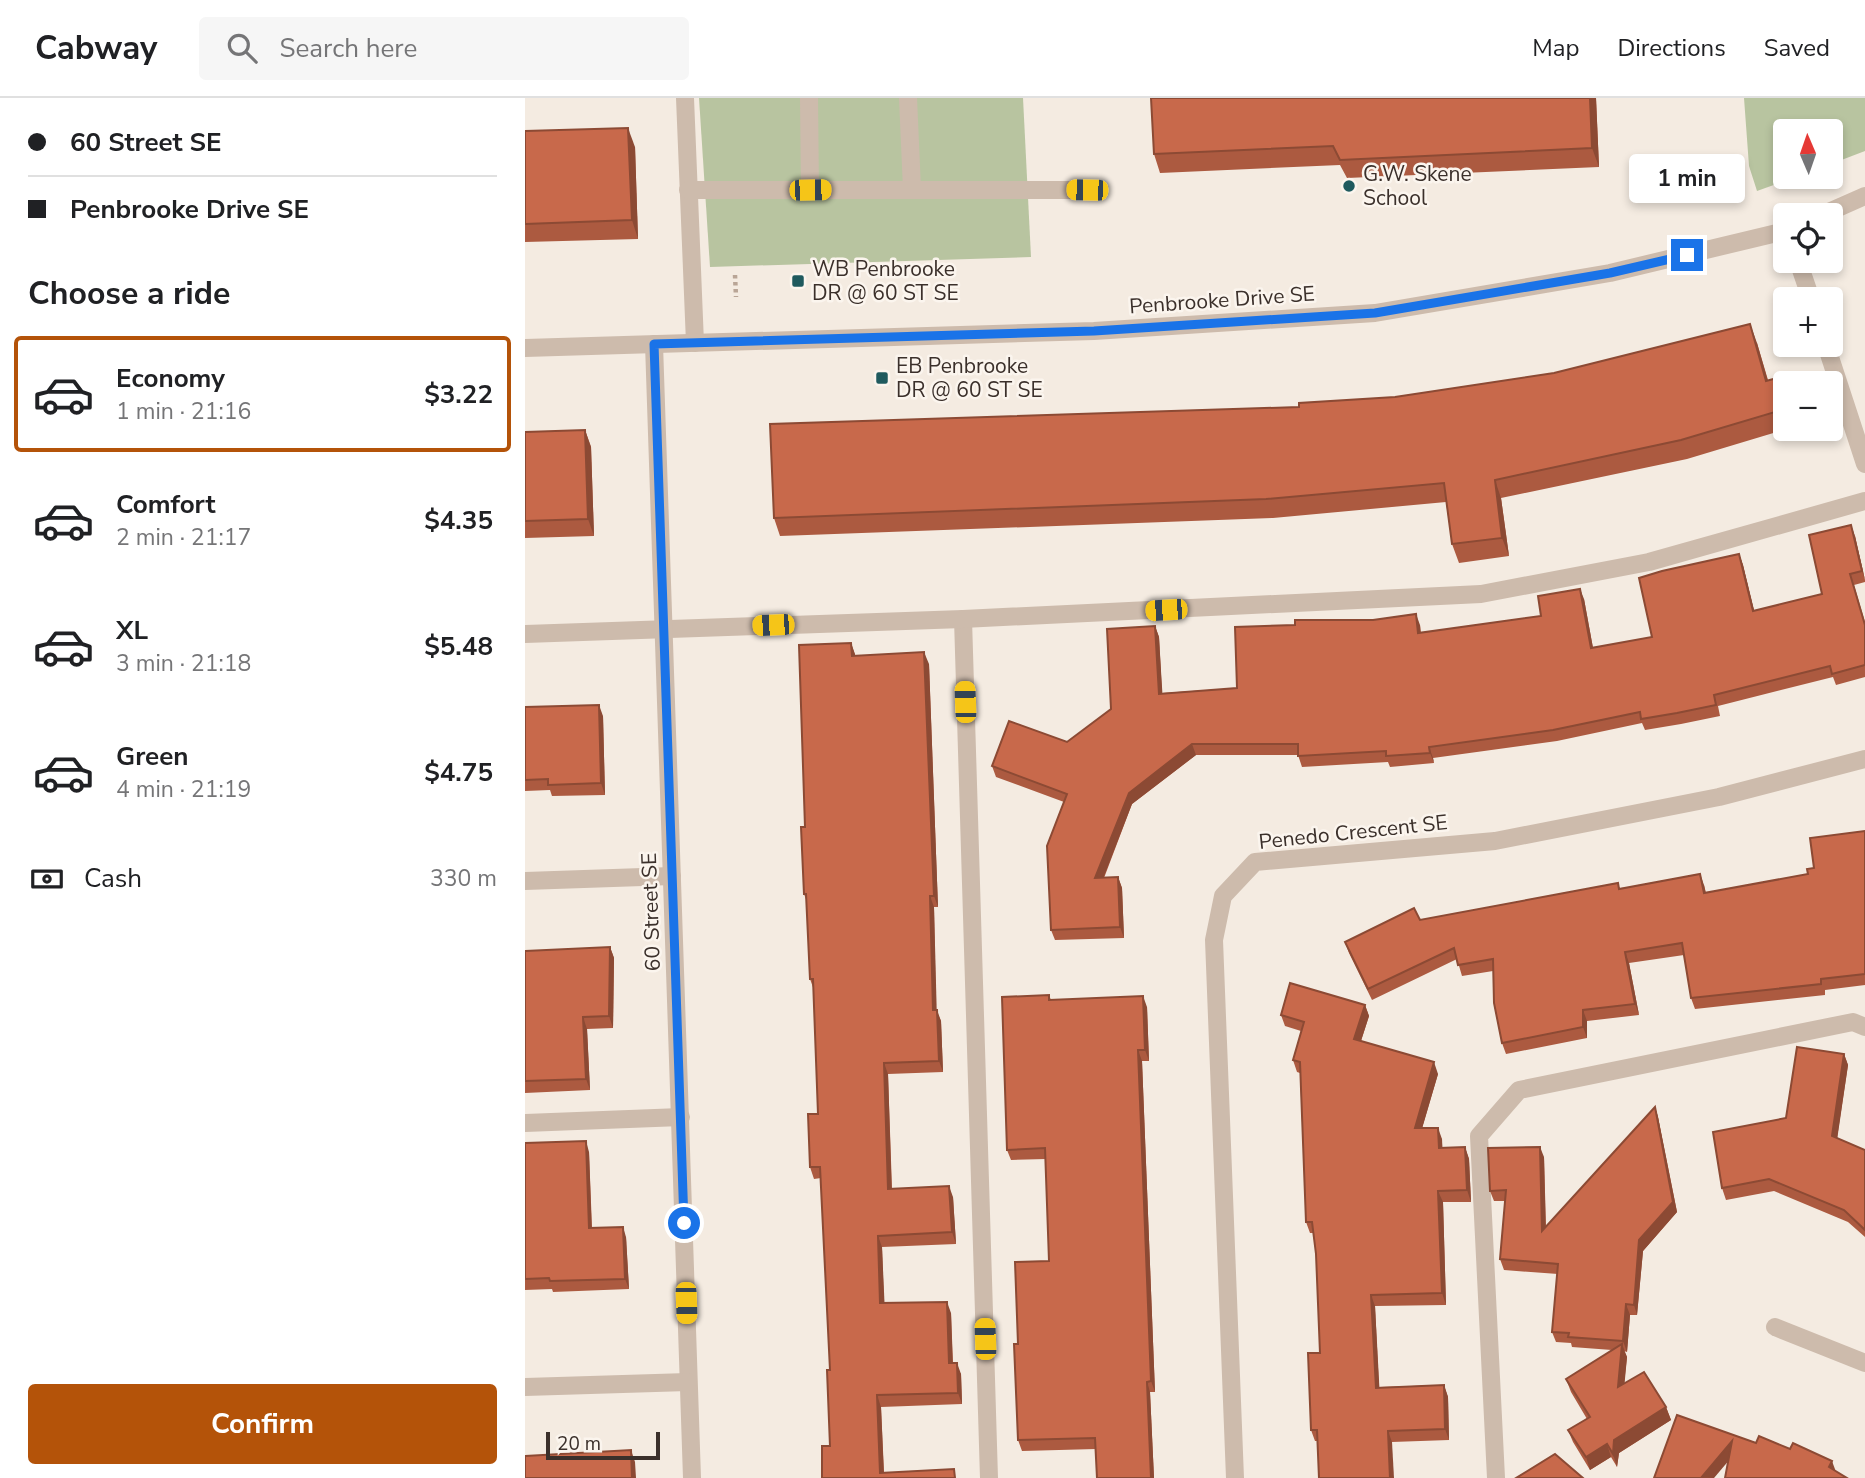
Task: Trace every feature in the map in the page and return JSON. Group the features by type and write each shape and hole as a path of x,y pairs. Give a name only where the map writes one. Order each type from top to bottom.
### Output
{"street":[{"path":"685,98 695,343"},
{"path":"809,98 810,190"},
{"path":"908,98 912,189"},
{"path":"688,190 1087,190"},
{"path":"1843,206 1865,196"},
{"name":"Penbrooke Drive SE","path":"525,348 1094,331 1375,313 1610,273 1773,234"},
{"name":"60 Street SE","path":"654,344 692,1478"},
{"path":"1830,357 1865,464"},
{"path":"525,634 963,619 1481,594 1649,562 1865,501"},
{"path":"963,619 989,1478"},
{"name":"Penedo Crescent SE","path":"1235,1478 1214,940 1223,897 1255,862 1495,841 1719,797 1865,759"},
{"path":"525,881 672,876"},
{"path":"1496,1478 1479,1136 1519,1090 1853,1022 1865,1027"},
{"path":"525,1123 681,1117"},
{"path":"1775,1327 1865,1363"},
{"path":"525,1387 688,1382"}],"path":[{"path":"735,275 736,297"}],"green space":[{"path":"699,98 1023,98 1031,257 710,267"},
{"path":"1744,98 1865,98 1865,151 1843,159 1843,119 1773,119 1773,185 1757,191 1749,166"}],"building":[{"path":"1151,98 1590,98 1592,148 1340,160 1333,146 1154,154"},
{"path":"628,128 632,220 525,224 525,131"},
{"path":"1750,324 1766,381 1773,379 1773,413 1681,440 1495,480 1502,538 1452,544 1444,483 1266,499 774,518 770,424 1299,407 1299,403 1395,397 1554,373"},
{"path":"585,430 588,519 525,521 525,432"},
{"path":"1851,525 1862,571 1850,574 1865,625 1865,665 1832,674 1830,666 1714,695 1716,705 1677,713 1641,719 1640,712 1553,730 1429,747 1430,753 1386,756 1386,751 1298,756 1298,744 1192,744 1129,793 1095,878 1118,877 1120,927 1051,930 1047,846 1067,794 992,766 1009,721 1067,742 1111,709 1107,629 1155,626 1159,694 1237,688 1235,627 1295,625 1295,620 1373,620 1416,614 1418,633 1541,616 1538,596 1580,589 1591,648 1652,637 1639,578 1662,571 1739,554 1753,611 1822,594 1809,535"},
{"path":"851,643 852,656 924,652 934,896 930,896 933,1010 937,1010 939,1061 884,1063 888,1189 949,1186 952,1232 878,1236 880,1303 947,1302 949,1363 957,1363 958,1393 877,1395 880,1473 954,1469 955,1478 822,1478 822,1446 830,1446 827,1370 830,1370 820,1167 810,1167 808,1114 818,1114 813,979 810,979 801,827 805,827 799,645"},
{"path":"599,705 601,783 548,785 548,779 525,780 525,707"},
{"path":"1865,831 1865,974 1821,979 1821,984 1691,998 1682,943 1625,952 1635,1004 1583,1010 1583,1027 1502,1043 1494,1003 1493,959 1458,965 1454,948 1368,989 1345,942 1414,908 1420,920 1618,883 1619,889 1700,874 1704,893 1808,874 1807,869 1814,868 1810,838"},
{"path":"610,947 609,1016 583,1017 586,1079 525,1081 525,951"},
{"path":"1290,983 1365,1005 1354,1039 1434,1062 1415,1128 1438,1128 1439,1148 1465,1147 1467,1190 1438,1191 1442,1293 1371,1295 1376,1388 1444,1385 1445,1429 1388,1431 1390,1478 1319,1478 1317,1430 1311,1430 1308,1353 1320,1353 1316,1254 1312,1222 1306,1222 1300,1062 1293,1060 1304,1022 1281,1015"},
{"path":"1049,995 1049,1000 1143,996 1145,1050 1138,1050 1151,1381 1147,1382 1151,1478 1097,1478 1095,1438 1018,1440 1014,1344 1018,1344 1015,1262 1049,1261 1045,1148 1007,1150 1002,997"},
{"path":"1797,1047 1844,1054 1832,1136 1865,1150 1865,1230 1844,1210 1769,1179 1722,1188 1713,1132 1786,1118"},
{"path":"1655,1107 1673,1202 1639,1240 1634,1305 1626,1304 1623,1341 1568,1337 1569,1333 1552,1332 1558,1264 1500,1259 1506,1190 1490,1191 1488,1148 1540,1147 1542,1231"},
{"path":"586,1141 589,1228 623,1227 625,1279 525,1279 525,1143"},
{"path":"1622,1344 1618,1387 1644,1372 1666,1407 1614,1440 1613,1454 1607,1444 1586,1457 1568,1430 1590,1417 1566,1379"},
{"path":"1677,1415 1756,1443 1759,1436 1790,1449 1793,1443 1832,1461 1829,1467 1847,1478 1725,1478 1732,1441 1701,1478 1654,1478"},
{"path":"631,1450 632,1478 525,1478 525,1456"},
{"path":"1555,1454 1583,1478 1516,1478"}],"place":[{"name":"G.W. Skene School","path":"1349,186"},
{"name":"WB Penbrooke DR @ 60 ST SE","path":"798,281"},
{"name":"EB Penbrooke DR @ 60 ST SE","path":"882,378"}],"route":[{"path":"684,1223 654,344 1094,331 1375,313 1610,273 1687,255"}]}
